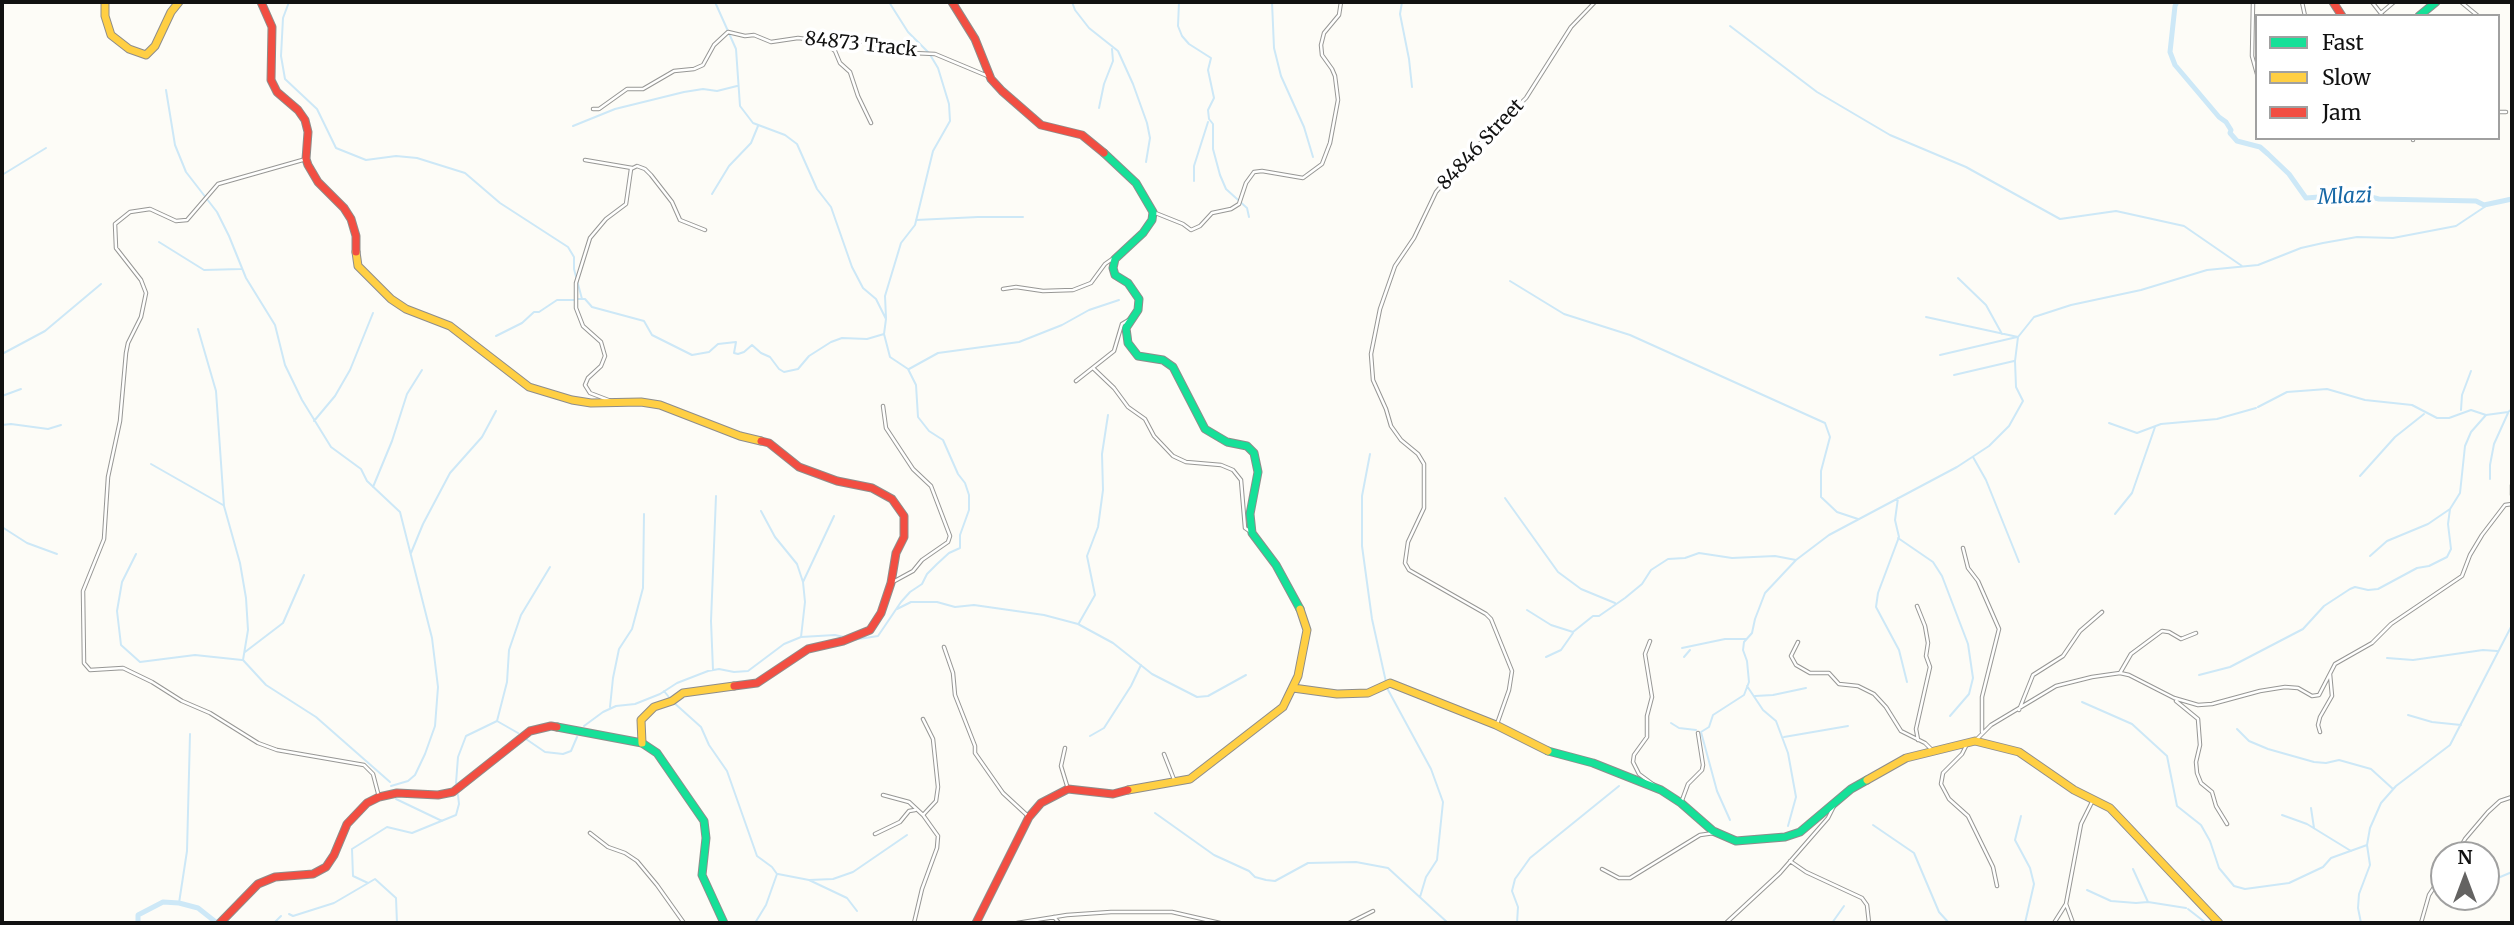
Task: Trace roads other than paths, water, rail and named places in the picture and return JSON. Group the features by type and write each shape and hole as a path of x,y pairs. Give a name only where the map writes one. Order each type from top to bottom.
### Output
{"street":[{"path":"104,2 111,34 129,49 146,55 155,46 171,12 179,2"},
{"path":"261,2 272,27 271,80 276,92 298,110 304,120 308,132 306,159 312,174 351,219 356,236 358,266 391,299 406,309 450,326 525,385 572,400 660,405 740,436 769,443 799,467 837,481 882,492 898,504 904,516 904,537 896,553 891,583 878,620 870,630 843,641 808,649 757,683 683,693 672,701 660,704 641,720 642,743"},
{"path":"952,2 975,39 990,77 1002,91 1041,125 1082,135 1090,140 1136,183 1153,212 1152,220 1143,233 1105,264 1091,283 1073,290 1043,291 1016,287 1003,289"},
{"path":"1153,212 1184,224 1191,230 1200,226 1212,212 1231,209 1239,204 1246,183 1254,172 1303,178 1322,164 1330,143 1338,100 1335,76 1322,55 1321,45 1324,33 1339,15 1341,2"},
{"name":"84846 Street","path":"1496,725 1512,677 1510,664 1491,619 1409,570 1405,563 1408,542 1424,508 1424,464 1391,426 1387,409 1373,380 1371,354 1380,309 1395,266 1414,238 1436,192 1465,158 1526,98 1571,27 1595,2"},
{"path":"2253,2 2252,56 2255,67"},
{"path":"2372,2 2382,14 2394,2"},
{"path":"2421,14 2436,2"},
{"path":"2461,2 2476,14"},
{"name":"84873 Track","path":"593,109 599,109 627,89 643,89 674,71 703,65 714,45 728,32 754,35 771,42 798,38 865,42 906,52 935,54 990,77"},
{"path":"823,41 835,51 840,64 850,72 871,123"},
{"path":"2500,111 2505,112"},
{"path":"306,159 218,184 187,220 176,220 149,209 130,212 115,224 115,246 141,280 146,293 141,317 128,343 120,421 108,477 104,539 92,575 83,591 84,663 90,670 123,668 210,713 258,743 277,750 364,765 373,774 379,797"},
{"path":"585,160 632,168 641,167 651,175 672,202 680,220 705,230"},
{"path":"617,404 590,393 586,388 586,381 601,366 605,356 601,342 578,318 575,287 593,232 626,204 632,168"},
{"path":"1118,256 1113,268 1115,275 1128,283 1139,299 1138,310 1126,328 1128,343 1138,356 1163,360 1173,367 1205,429 1227,442 1247,446 1254,453 1258,472 1250,514 1252,533"},
{"path":"1076,381 1114,351 1122,324 1132,318"},
{"path":"976,923 1030,817 1041,803 1068,789 1113,794 1146,785 1190,779 1283,707 1293,688 1305,648 1307,630 1304,617 1276,565 1252,533 1245,528 1241,480 1233,470 1221,465 1186,462 1173,456 1154,436 1144,419 1128,407 1114,388 1093,368"},
{"path":"883,406 886,428 913,469 931,486 950,536 948,542 922,560 913,571 891,583"},
{"path":"2512,485 2512,495"},
{"path":"1997,886 1993,867 1968,816 1945,795 1941,785 1943,773 1982,732 2064,682 2120,673 2135,677 2174,698 2193,704 2206,705 2260,691 2291,687 2317,696 2323,690 2334,664 2372,643 2391,624 2462,576 2482,535 2505,505 2512,504"},
{"path":"1963,548 1968,568 1978,581 1999,629 1982,697 1982,732"},
{"path":"1917,606 1925,626 1928,643 1926,656 1930,667 1916,729 1918,740"},
{"path":"2019,710 2033,675 2063,656 2080,631 2102,612"},
{"path":"2120,673 2131,654 2162,631 2182,639 2196,633"},
{"path":"1650,642 1645,654 1652,697 1647,716 1647,737 1633,756 1635,769 1717,833 1730,840 1792,835 1805,829 1851,789 1888,766 1971,742 2014,750 2074,790 2102,803 2116,814 2219,923"},
{"path":"1798,642 1791,656 1796,664 1810,673 1829,673 1839,684 1858,686 1874,694 1901,731 1933,751"},
{"path":"944,647 953,673 955,695 975,746 975,753 1003,793 1030,817"},
{"path":"2320,732 2319,722 2332,696 2330,674"},
{"path":"1293,688 1337,694 1368,692 1391,683 1496,725 1543,750 1593,763 1661,790"},
{"path":"2174,698 2198,719 2200,745 2196,762 2197,773 2201,783 2212,792 2216,806 2227,824"},
{"path":"923,719 933,739 938,787 936,801 923,815"},
{"path":"223,920 253,887 266,880 313,874 326,867 334,855 342,832 354,814 367,803 397,793 438,795 453,792 524,735 543,726 559,726 642,743 657,753 704,821 706,838 702,875 724,923"},
{"path":"1681,803 1688,784 1702,770 1698,733"},
{"path":"1065,748 1061,765 1068,789"},
{"path":"1164,754 1175,782"},
{"path":"883,794 909,802 936,832 938,843 922,889 914,923"},
{"path":"2464,841 2492,807 2512,797"},
{"path":"2054,923 2066,904 2081,824 2093,799"},
{"path":"1726,923 1766,887 1828,818 1834,803"},
{"path":"875,834 900,821 909,811 915,810"},
{"path":"1602,869 1619,878 1630,878 1700,835 1717,833"},
{"path":"590,834 608,847 637,861 684,923"},
{"path":"1789,860 1806,872 1862,898 1867,905 1869,923"},
{"path":"2420,923 2430,893"},
{"path":"2066,904 2073,923"},
{"path":"1349,923 1373,911"},
{"path":"1017,923 1111,912 1172,912 1220,923"},
{"path":"1054,918 1059,923"}],"waterway":[{"path":"289,2 283,18 281,56 285,79 317,109 336,148 366,160 396,156 417,158 465,173 500,203 568,247 574,257 574,269 582,299"},
{"path":"715,2 736,49 740,106 753,123 785,135 797,144 817,189 831,207 852,267 863,288 876,299 886,319 884,334"},
{"path":"886,318 885,296 901,243 915,225 933,151 950,121 949,104 938,68 929,53 908,32 889,2"},
{"path":"1072,2 1089,28 1118,51 1147,123 1150,138 1146,162"},
{"path":"1179,2 1178,26 1182,36 1189,44 1211,58 1208,70 1214,98 1208,110 1213,124 1213,149 1220,175 1226,189 1247,208 1249,217"},
{"path":"1272,2 1274,48 1281,76 1304,127 1313,157"},
{"path":"1402,2 1400,14 1412,87"},
{"name":"Mlazi","path":"2177,2 2170,52 2175,65 2226,122 2237,141 2260,147 2289,174 2306,198 2358,194 2379,199 2476,201 2484,205 2512,199"},
{"path":"1730,26 1817,92 1890,135 1966,167 2060,219 2116,211 2184,226 2242,266"},
{"path":"1099,108 1113,61 1112,49"},
{"path":"573,126 615,109 684,92 703,89 717,91 737,86"},
{"path":"166,90 175,145 186,172 217,212 246,278 275,325 285,365 302,400 331,447 361,469 367,481 400,512 432,638 438,687 435,726 425,754 415,775 408,781 391,786"},
{"path":"1194,181 1194,166 1208,122"},
{"path":"2512,123 2512,129"},
{"path":"712,194 729,166 751,143 758,126"},
{"path":"2,175 46,148"},
{"path":"1730,820 1717,791 1701,732 1709,727 1713,715 1744,695 1749,682 1744,642 1752,633 1765,593 1796,560 1829,535 1957,467 1989,446 2009,426 2023,401 2016,387 2018,337 2034,317 2207,270 2258,265 2301,248 2323,243 2357,237 2393,238 2456,226 2489,204"},
{"path":"916,220 1023,217"},
{"path":"159,242 204,270 241,269"},
{"path":"1958,278 1986,305 2002,334"},
{"path":"1510,281 1564,314 1630,335 1825,423 1830,437 1821,471 1821,497 1837,512 1858,519"},
{"path":"2,354 45,331 101,284"},
{"path":"578,299 585,299 592,307 644,321 652,335 692,355 709,352 718,344 736,342 734,353 738,354 752,345 770,357 784,372 798,369 809,356 831,342 842,338 867,339 884,334 890,357 908,369 916,385 918,417 929,431 943,440 958,474 965,483 969,495 969,510 960,535 960,548 949,553 927,574 922,584 910,592 878,636 852,640"},
{"path":"496,336 557,300 574,300"},
{"path":"909,369 938,353 1019,342 1062,325 1089,310 1119,300"},
{"path":"314,421 335,396 350,370 373,313"},
{"path":"1926,317 2018,337"},
{"path":"198,329 216,391 224,506 240,563 246,598 248,630 243,660 266,685 316,717 390,782"},
{"path":"1940,355 2017,337"},
{"path":"1954,375 2014,361"},
{"path":"373,487 407,394 422,370"},
{"path":"2461,410 2462,395 2471,371"},
{"path":"2,396 21,389"},
{"path":"2258,407 2287,392 2327,389 2365,400 2412,405 2437,418 2449,418 2471,410 2486,415"},
{"path":"2109,423 2137,433 2161,424 2217,419 2256,408"},
{"path":"2199,675 2230,667 2303,629 2324,606 2350,589 2378,589 2417,568 2429,566 2447,557 2451,549 2448,524 2450,509 2460,493 2465,446 2471,432 2486,415 2512,409"},
{"path":"411,553 450,473 482,437 496,411"},
{"path":"2490,479 2494,444 2508,413"},
{"path":"2360,476 2395,437 2424,414"},
{"path":"1079,623 1095,595 1087,556 1098,527 1103,490 1102,454 1108,415"},
{"path":"2,425 48,429 61,425"},
{"path":"2115,514 2132,493 2155,427"},
{"path":"1370,454 1362,496 1362,546 1372,619 1386,682"},
{"path":"1973,457 1986,480 2019,562"},
{"path":"151,464 223,505"},
{"path":"713,670 711,621 716,496"},
{"path":"1505,498 1558,572 1581,589 1615,603"},
{"path":"1898,498 1895,520 1899,537 1878,593 1876,607 1899,650 1907,682"},
{"path":"2370,556 2387,541 2428,524 2450,509"},
{"path":"761,511 775,537 797,564 803,582 805,602 801,637"},
{"path":"610,707 619,649 632,629 643,588 644,514"},
{"path":"803,582 834,516"},
{"path":"2,527 27,543 57,554"},
{"path":"1898,538 1933,562 1942,576 1968,644 1973,678 1969,694 1950,716"},
{"path":"1527,610 1551,625 1573,632 1593,616 1599,616 1625,598 1642,584 1651,570 1668,559 1685,558 1699,553 1732,558 1775,556 1796,560"},
{"path":"136,554 122,582 117,611 121,645 140,662 195,655 242,660"},
{"path":"497,721 507,682 509,650 521,615 550,567"},
{"path":"245,652 283,623 304,575"},
{"path":"897,609 911,602 937,602 955,607 974,605 1044,615 1078,624 1113,643 1152,674 1197,697 1208,696 1246,675"},
{"path":"2361,923 2359,894 2370,865 2367,845 2370,828 2381,803 2396,786 2450,745 2512,625"},
{"path":"1546,657 1561,650 1573,633"},
{"path":"584,726 616,706 635,704 708,671 748,671 784,644 801,637 844,637"},
{"path":"1682,648 1725,639 1746,639"},
{"path":"1684,657 1690,650"},
{"path":"2387,658 2413,660 2483,650 2497,651"},
{"path":"1090,736 1104,728 1141,665"},
{"path":"1747,686 1763,710 1776,721 1788,753 1796,797 1788,826"},
{"path":"1387,688 1431,769 1443,802 1437,860 1426,877 1420,897"},
{"path":"1755,696 1806,688"},
{"path":"664,691 701,727 709,745 727,771 757,856 777,874 766,905 755,923"},
{"path":"2082,702 2132,724 2167,756 2177,806 2201,825 2210,841 2219,868 2234,886 2245,889 2289,883 2323,867 2331,858 2367,845"},
{"path":"2408,715 2432,722 2461,725"},
{"path":"456,783 458,757 466,736 497,721 518,733"},
{"path":"1671,723 1679,728 1696,730"},
{"path":"1784,737 1848,726"},
{"path":"2237,729 2249,741 2268,749 2314,762 2339,760 2371,769 2393,789"},
{"path":"179,903 187,851 190,734"},
{"path":"526,739 545,752 563,754 571,751 577,737"},
{"path":"1517,923 1518,907 1512,891 1515,879 1530,858 1619,786"},
{"path":"368,883 353,876 352,849 387,827 412,833 456,815 458,795"},
{"path":"396,799 442,821"},
{"path":"2311,808 2314,828"},
{"path":"1155,813 1214,855 1266,880 1275,881 1308,863 1356,862 1388,868 1448,923"},
{"path":"2282,815 2307,824 2351,851"},
{"path":"2021,816 2015,840 2030,868 2034,884 2025,923"},
{"path":"1873,825 1914,853 1939,912 1949,923"},
{"path":"778,874 809,880 833,879 853,872 907,835"},
{"path":"2133,869 2148,902 2186,908"},
{"path":"2500,877 2512,872"},
{"path":"289,914 293,916 334,903 375,879 396,898 397,923"},
{"path":"809,880 847,898 857,911"},
{"path":"2087,890 2111,901 2148,902"},
{"path":"138,923 138,915 163,902 198,908 217,923"},
{"path":"1832,923 1844,906"},
{"path":"2188,909 2206,923"},
{"path":"274,923 281,916"}]}
